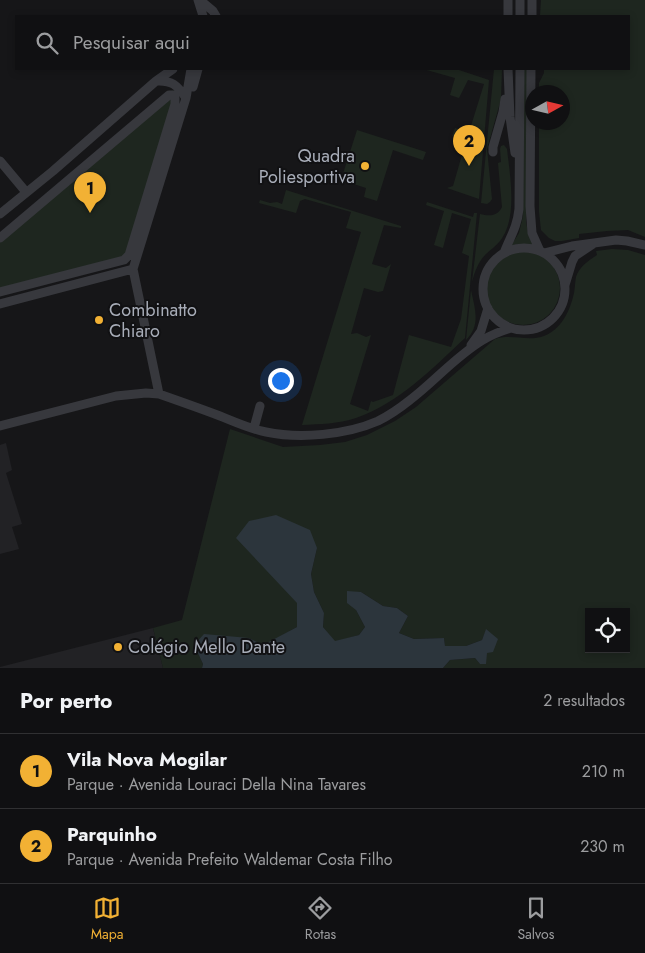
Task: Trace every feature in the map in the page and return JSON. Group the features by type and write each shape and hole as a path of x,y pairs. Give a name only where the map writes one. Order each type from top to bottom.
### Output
{"street":[{"path":"199,0 203,15"},
{"path":"199,0 215,15"},
{"path":"508,0 508,15"},
{"path":"520,0 520,15"},
{"path":"532,0 532,15"},
{"path":"156,81 164,70"},
{"path":"0,214 156,81 172,70"},
{"path":"159,394 133,269 186,98 192,90 196,70"},
{"path":"508,70 510,117 519,176"},
{"path":"504,253 518,221 520,70"},
{"path":"531,70 530,215 532,233 542,252"},
{"path":"508,79 503,112 493,152 498,141 502,139 509,139 514,147"},
{"path":"156,81 165,80 174,85 179,88 186,98"},
{"path":"0,238 169,95 173,95 175,104 129,255 124,260 0,292"},
{"path":"0,161 26,192"},
{"path":"542,252 606,241 621,240 645,245"},
{"path":"565,288 559,268 553,260 542,252 522,248 504,253 494,261 487,272 483,284 488,308 501,323 510,328 522,330 543,325 559,310 575,256 593,244"},
{"path":"0,304 133,269"},
{"path":"465,353 481,331 488,308"},
{"path":"0,426 116,396 146,393 159,394 266,432 290,436 313,435 353,429 377,421 392,413 483,340 510,328"},
{"path":"254,428 260,406"}],"shaded area":[{"path":"541,0 645,0 645,237 628,230 579,234 579,238 555,241 541,230 539,212 539,130 570,130 570,85 539,85 539,83 544,70 630,70 630,15 540,15"},
{"path":"427,70 459,70 489,80 479,199 447,188 453,186 466,141 452,136 455,128 465,131 470,129 484,84 468,80 459,98 450,95 455,78"},
{"path":"494,70 502,70 501,99 487,149 492,199 487,204 481,203"},
{"path":"524,70 528,70 528,85 525,85 525,130 527,130 526,222 528,232 536,246 518,244 511,246 519,233 523,216"},
{"path":"176,90 132,256 0,294 0,234 170,91"},
{"path":"357,130 426,152 423,160 393,150 377,201 364,197 366,188 341,180"},
{"path":"504,145 507,149 511,184 509,221 506,232 500,241 479,263 472,282 480,214 495,214 502,207 498,163 501,162 501,146"},
{"path":"286,190 401,226 401,228 384,225 372,264 386,268 391,264 383,291 378,292 364,288 351,334 357,333 366,337 371,335 350,404 368,411 371,401 393,395 409,335 451,347 461,319 469,256 462,253 471,219 452,213 443,248 434,245 444,211 426,205 427,202 473,217 474,213 477,213 465,338 401,394 372,412 356,418 302,425 361,232 346,228 351,212 305,199 300,201 296,213 259,203 260,200 282,204"},
{"path":"612,249 628,250 645,255 645,668 443,668 450,660 475,658 480,664 486,630 482,640 466,646 445,646 444,638 414,639 399,633 408,616 397,608 383,606 361,592 356,610 365,627 359,635 335,642 323,627 324,613 314,592 311,574 317,548 297,604 297,627 263,646 249,638 194,645 203,664 202,668 163,668 153,628 182,620 230,429 283,447 345,442 367,435 395,421 416,407 495,339 506,337 535,338 554,330 564,320 570,307 577,273 584,264 597,255 596,251"},
{"path":"523,251 544,257 554,267 560,288 554,309 544,319 523,325 502,319 492,309 486,288 492,267 502,257"},
{"path":"471,290 476,316 474,329 466,340"},
{"path":"6,443 12,470 6,473 22,524 12,527 19,549 0,554 0,445"},
{"path":"276,515 310,530 317,548 311,574 314,592 324,613 323,627 335,641 359,635 365,627 356,610 347,603 347,591 361,592 383,606 397,608 408,616 399,633 414,639 444,638 445,646 466,646 482,640 486,629 498,639 493,652 487,653 486,664 480,664 475,658 450,660 443,668 202,668 203,664 194,645 204,634 249,638 263,645 297,627 297,603 236,538 249,521"},
{"name":"Colégio Mello Dante","path":"153,628 163,668 0,668 0,667"}],"place":[{"name":"Quadra Poliesportiva","path":"365,166"},
{"name":"Parquinho","path":"469,166"},
{"name":"Vila Nova Mogilar","path":"90,213"},
{"name":"Combinatto Chiaro","path":"99,320"},
{"name":"Colégio Mello Dante","path":"118,647"}]}
